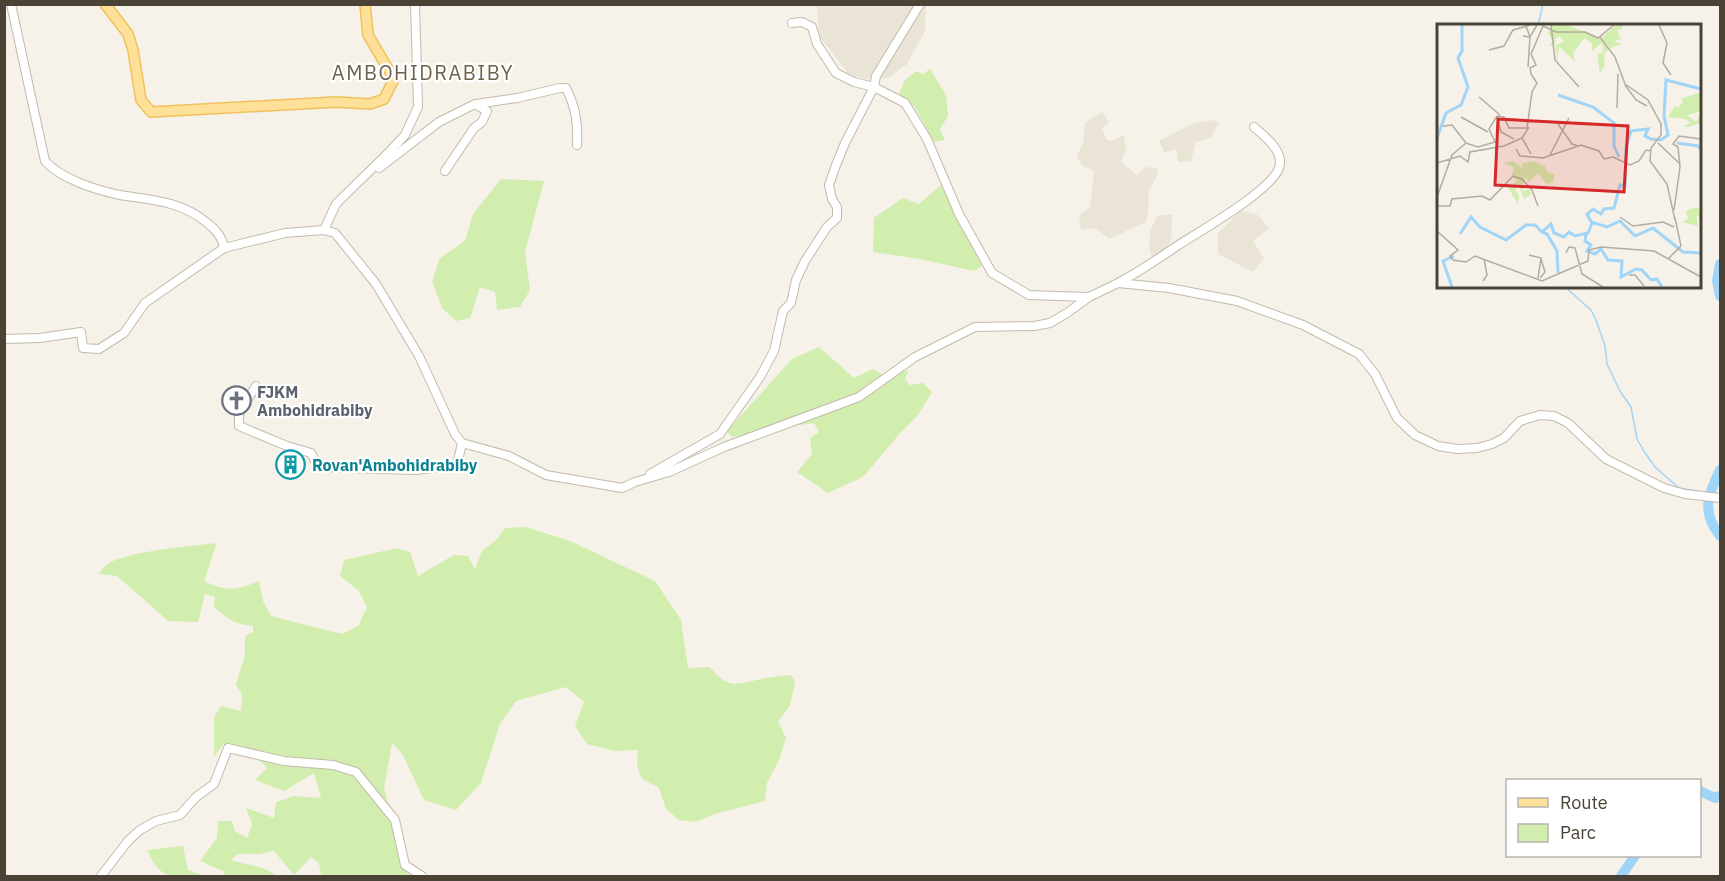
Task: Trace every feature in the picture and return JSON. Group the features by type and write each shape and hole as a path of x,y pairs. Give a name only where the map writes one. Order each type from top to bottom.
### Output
{"main road":[{"path":"105,4 128,34 133,50 141,100 151,112 314,102 369,104 384,99 394,79 368,35 365,4"}],"street":[{"path":"11,4 45,161 51,168 68,178 106,191 172,204 194,212 216,230 223,241 224,248"},
{"path":"324,231 336,204 405,135 418,107 415,4"},
{"path":"4,339 40,338 81,332 83,348 99,348 124,333 145,303 224,248 285,232 335,233 376,285 419,356 450,424 462,443 509,456 546,475 622,488 720,434 760,377 774,351 783,310 791,303 796,280 805,261 827,227 837,218 837,207 832,199 829,185 845,143 874,87 876,76 885,58 920,4"},
{"path":"792,23 802,22 812,27 817,44 836,73 854,82 874,87 904,103 927,140 959,214 992,273 1029,295 1089,297"},
{"path":"372,170 379,169 439,122 475,104 524,97 560,88 566,88 574,103 578,121 577,145"},
{"path":"445,171 474,128 482,122 486,111 475,104"},
{"path":"635,482 669,472 724,447 860,397 915,357 975,327 1034,326 1050,323 1089,297 1150,266 1216,223 1274,177 1280,165 1277,151 1254,127"},
{"path":"1118,283 1169,288 1237,301 1303,326 1359,354 1375,374 1397,418 1415,435 1438,446 1457,449 1485,446 1504,438 1520,421 1540,415 1554,416 1568,423 1606,459 1664,488 1685,494 1718,498"},
{"path":"256,386 239,413 239,426 287,446 311,453 318,468 416,470 457,465 462,443"},
{"path":"101,876 128,841 140,830 156,821 180,815 196,797 214,784 228,748 284,761 333,765 356,772 395,820 405,865 422,876"}],"shaded area":[{"path":"817,5 926,5 925,31 907,64 888,78 866,79 849,74 819,36"},
{"path":"1102,112 1109,122 1102,129 1106,139 1112,141 1124,135 1126,150 1121,162 1137,175 1145,167 1158,169 1149,191 1146,222 1109,239 1096,228 1081,230 1079,220 1081,213 1090,208 1094,171 1082,166 1077,157 1083,143 1085,123"},
{"path":"1213,120 1219,122 1211,138 1196,142 1191,161 1178,162 1176,149 1164,152 1159,141 1194,123"},
{"path":"1241,211 1258,215 1269,228 1253,241 1264,258 1253,272 1218,254 1218,233"},
{"path":"1158,215 1172,215 1171,239 1165,253 1152,258 1149,247 1151,229"}],"green space":[{"path":"930,69 946,95 948,116 940,129 945,140 934,142 915,107 899,94 905,80 916,71 923,74"},
{"path":"501,179 544,181 525,252 530,290 520,307 497,310 495,292 480,287 470,318 456,321 442,308 432,281 440,258 465,241 473,214"},
{"path":"941,185 982,266 974,271 920,259 873,252 874,218 903,198 919,204"},
{"path":"819,347 854,378 873,369 885,376 909,370 905,379 909,385 923,383 932,392 918,415 863,477 828,493 797,472 812,454 810,438 819,432 814,423 732,437 727,431 792,359"},
{"path":"526,527 570,541 655,581 681,620 688,668 710,667 722,679 733,684 791,675 795,682 790,706 778,721 786,738 779,760 767,783 765,801 718,813 696,822 679,820 666,809 659,788 642,779 637,766 638,750 615,751 587,744 575,726 584,702 566,687 516,701 500,724 481,783 456,810 424,800 403,755 392,743 384,789 409,876 321,876 319,863 311,857 294,875 274,851 238,854 231,860 261,868 276,876 222,876 225,872 200,861 217,838 218,821 232,821 235,831 247,838 252,824 246,808 274,818 276,802 294,796 321,798 314,773 284,791 255,780 267,768 248,749 224,743 214,757 214,717 221,706 241,711 242,695 236,684 245,655 245,636 253,632 253,626 227,618 214,607 215,597 205,594 198,622 168,621 117,576 99,574 103,568 126,556 217,543 204,581 219,587 232,588 259,581 263,601 271,616 342,634 358,626 367,607 359,591 340,576 344,560 397,548 410,552 418,576 454,555 468,556 475,569 482,551 496,540 505,528"},
{"path":"183,846 188,870 204,876 168,875 157,867 147,850"}],"waterway":[{"path":"1538,24 1543,4"},
{"path":"1720,264 1717,281 1720,296"},
{"path":"1566,288 1591,310 1596,320 1605,346 1607,364 1620,391 1631,407 1637,439 1645,453 1656,468 1679,488 1702,492"},
{"path":"1720,470 1708,503 1710,519 1720,536"},
{"path":"1701,791 1715,798 1720,796"},
{"path":"1621,876 1634,857"}],"place":[{"name":"FJKM Ambohidrabiby","path":"236,401"},
{"name":"Rovan'Ambohidrabiby","path":"291,465"}],"district":[{"name":"AMBOHIDRABIBY","path":"423,72"}]}
